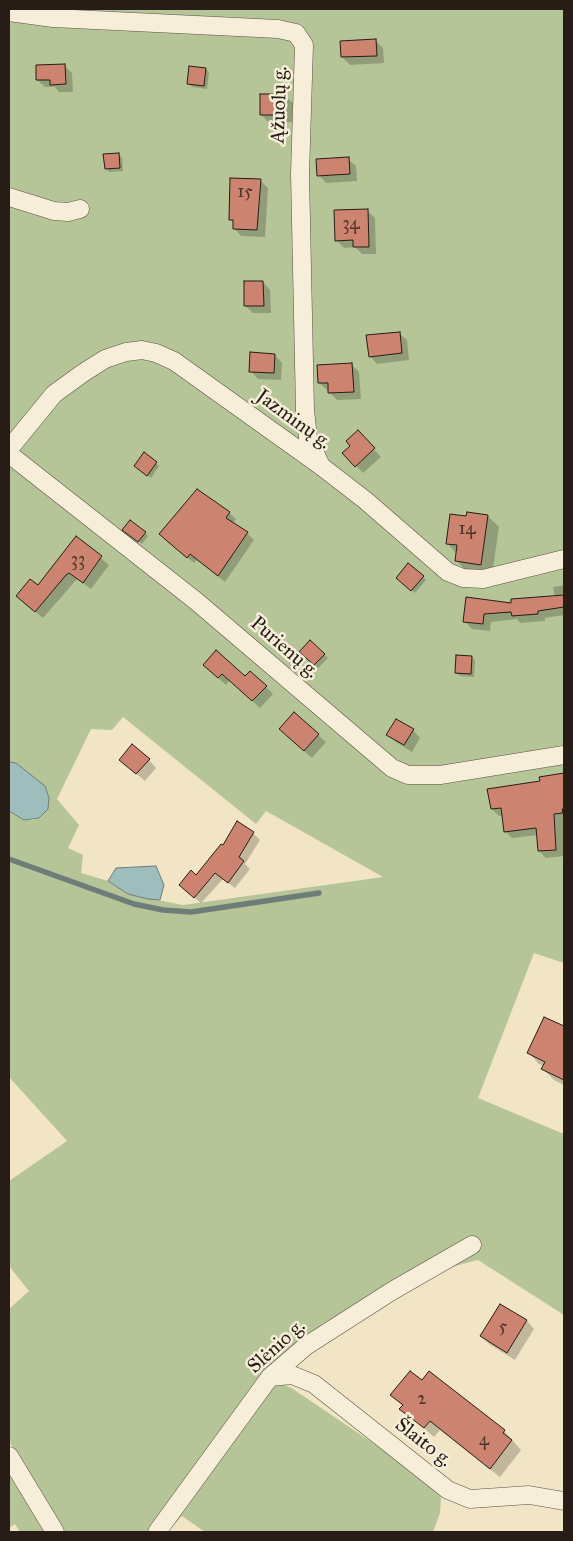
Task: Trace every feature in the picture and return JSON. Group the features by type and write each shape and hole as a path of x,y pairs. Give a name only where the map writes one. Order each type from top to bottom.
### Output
{"street":[{"name":"Ąžuolų g.","path":"9,12 53,18 278,29 296,33 304,45 300,174 305,410 308,438 321,466"},
{"path":"9,197 54,211 68,212 80,209"},
{"name":"Jazminų g.","path":"9,449 54,394 83,373 112,357 126,352 142,350 156,353 174,361 321,466 365,500 448,572 463,578 483,579 564,559"},
{"name":"Purienų g.","path":"9,454 196,601 392,768 408,775 440,776 564,755"},
{"name":"Slėnio g.","path":"157,1532 270,1377 306,1346 392,1291 472,1244"},
{"name":"Šlaito g.","path":"270,1377 292,1375 314,1384 448,1490 470,1499 529,1495 564,1501"},
{"path":"9,1456 55,1532"}],"green space":[{"path":"9,9 564,9 564,963 534,953 478,1098 564,1134 564,1315 478,1260 392,1282 270,1377 293,1389 407,1466 441,1497 440,1513 433,1532 205,1532 182,1516 167,1532 64,1532 9,1441 9,1309 29,1291 9,1266 9,1181 67,1141 9,1077 9,811 24,820 32,820 39,818 48,809 17,763 9,762","holes":["123,717 256,824 266,811 383,877 183,905 128,894 108,881 81,873 83,855 68,848 79,825 57,799 91,729 112,730"]},
{"path":"9,1466 49,1532 20,1532 15,1524 9,1528"}],"water":[{"path":"9,762 16,763 45,786 49,798 48,809 39,818 24,820 9,811"},
{"path":"156,866 164,885 160,900 128,894 108,881 116,868"}],"building":[{"path":"376,39 377,56 341,57 340,41"},
{"path":"65,64 66,84 50,85 50,80 36,80 36,65"},
{"path":"189,66 206,68 204,86 187,84"},
{"path":"260,94 285,94 285,115 260,115"},
{"path":"119,153 120,168 105,169 103,154"},
{"path":"349,157 350,174 317,176 316,159"},
{"path":"230,178 261,179 257,230 233,229 233,220 229,220"},
{"path":"368,209 369,247 353,247 353,240 335,241 334,210"},
{"path":"244,281 263,281 264,306 244,306"},
{"path":"400,332 402,353 369,357 366,335"},
{"path":"250,352 275,354 274,373 249,372"},
{"path":"352,363 354,392 328,393 328,383 318,383 317,365"},
{"path":"358,430 375,448 355,467 342,453 350,446 346,441"},
{"path":"144,452 157,462 147,476 134,466"},
{"path":"197,489 230,512 226,518 248,532 218,576 190,554 187,558 159,534"},
{"path":"467,512 488,515 481,565 455,561 457,545 446,544 450,514 466,516"},
{"path":"130,520 146,532 138,542 122,530"},
{"path":"76,536 102,556 83,583 69,573 35,612 16,596 30,579 38,585"},
{"path":"408,563 424,576 411,591 396,578"},
{"path":"564,595 564,607 538,611 538,614 512,616 511,612 484,614 483,624 463,622 466,597 511,603 511,599"},
{"path":"310,640 325,654 314,665 299,652"},
{"path":"216,650 245,676 250,671 267,686 252,701 222,674 218,678 203,665"},
{"path":"456,655 472,656 471,674 455,673"},
{"path":"294,712 319,734 304,751 279,729"},
{"path":"396,719 414,729 404,745 386,735"},
{"path":"132,744 150,759 136,774 119,760"},
{"path":"564,773 564,809 562,809 563,813 554,814 556,850 538,851 536,828 504,832 501,808 491,809 487,789 540,781 539,777"},
{"path":"237,821 254,832 239,857 244,861 228,883 215,873 194,898 179,885 191,870 196,875 221,844 223,845"},
{"path":"544,1017 564,1026 564,1080 541,1069 545,1062 527,1053"},
{"path":"500,1304 527,1320 507,1353 480,1336"},
{"path":"410,1371 422,1380 429,1371 505,1430 503,1433 512,1440 490,1469 430,1421 424,1428 399,1409 403,1405 390,1395"}],"waterway":[{"path":"9,859 134,904 163,910 191,912 319,893"}]}
